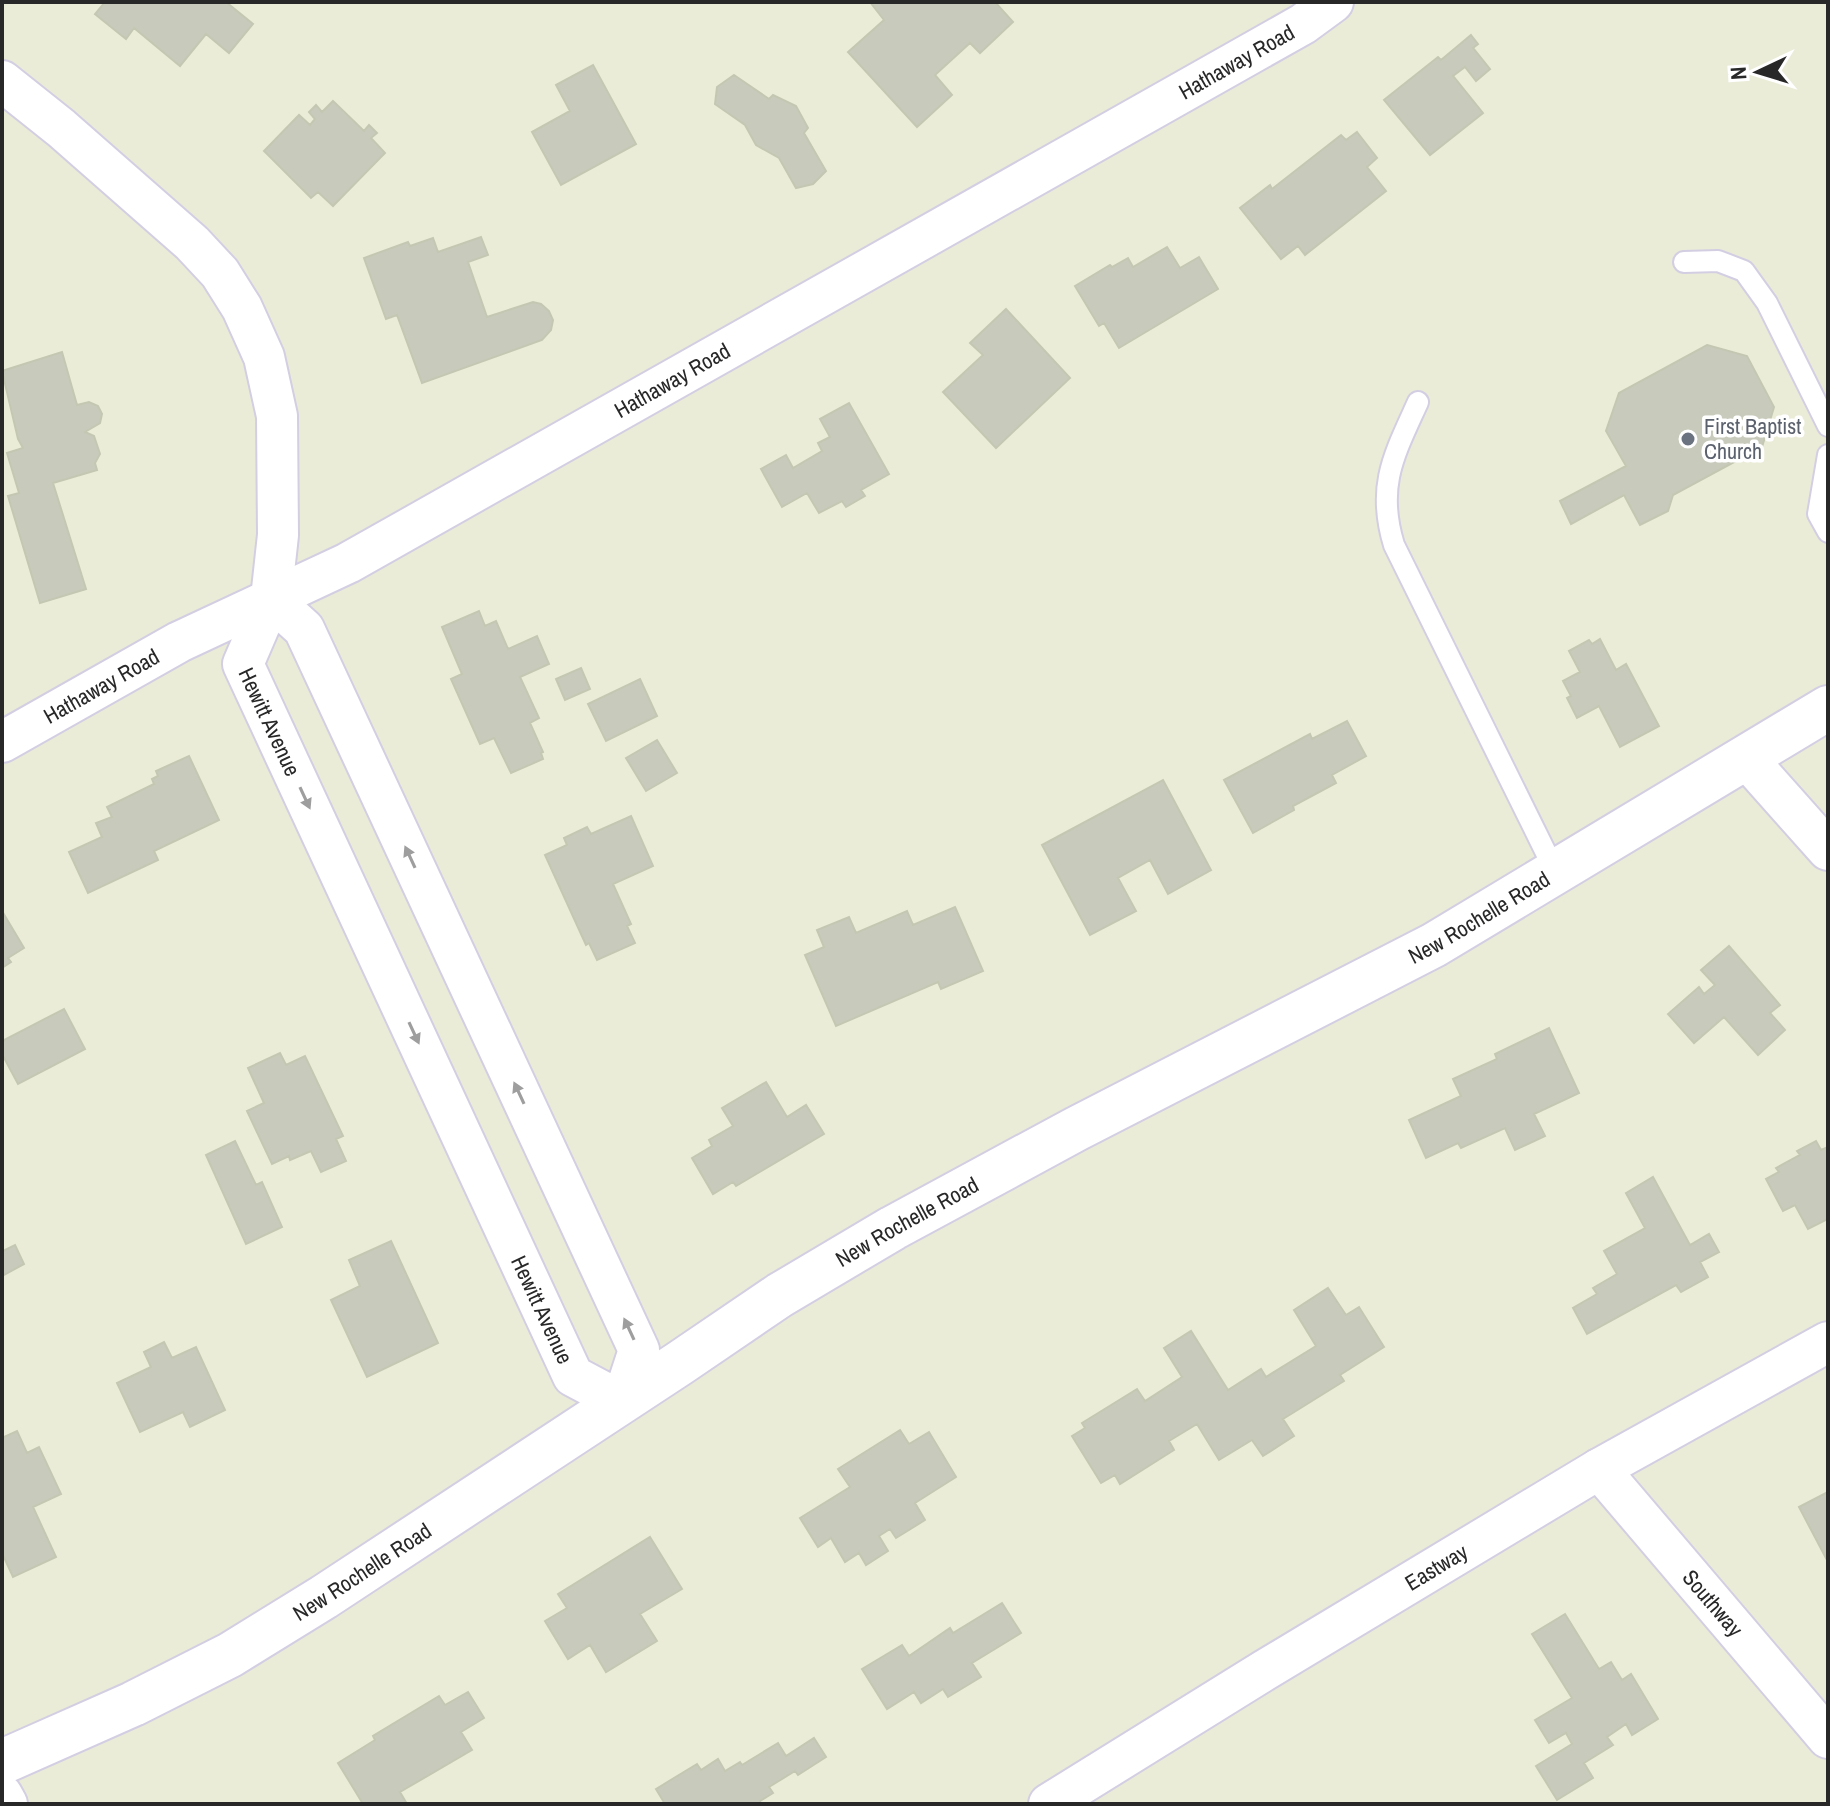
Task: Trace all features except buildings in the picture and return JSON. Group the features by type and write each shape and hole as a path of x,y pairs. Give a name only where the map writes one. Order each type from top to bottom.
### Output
{"main road":[{"name":"New Rochelle Road","path":"2,1762 133,1704 230,1655 622,1402 780,1295 893,1228 1076,1129 1434,945 1828,708"}],"street":[{"name":"Hathaway Road","path":"2,742 179,642 348,563 1303,24 1333,2"},
{"name":"Hewitt Avenue","path":"2,81 61,128 192,243 220,273 242,308 264,357 277,416 280,505 271,599 243,664 573,1376 622,1402"},
{"path":"271,599 304,629 639,1350 622,1402"},
{"path":"1747,759 1828,850"},
{"name":"Eastway","path":"1049,1804 1599,1469 1828,1342"},
{"name":"Southway","path":"1599,1469 1828,1738"},
{"path":"2,1795 7,1804"}],"lane":[{"path":"1684,262 1718,261 1744,271 1767,303 1828,426"},
{"path":"1418,402 1387,475 1387,521 1394,545 1556,873"},
{"path":"1828,455 1818,514 1828,532"}],"place":[{"name":"First Baptist Church","path":"1688,439"}]}
